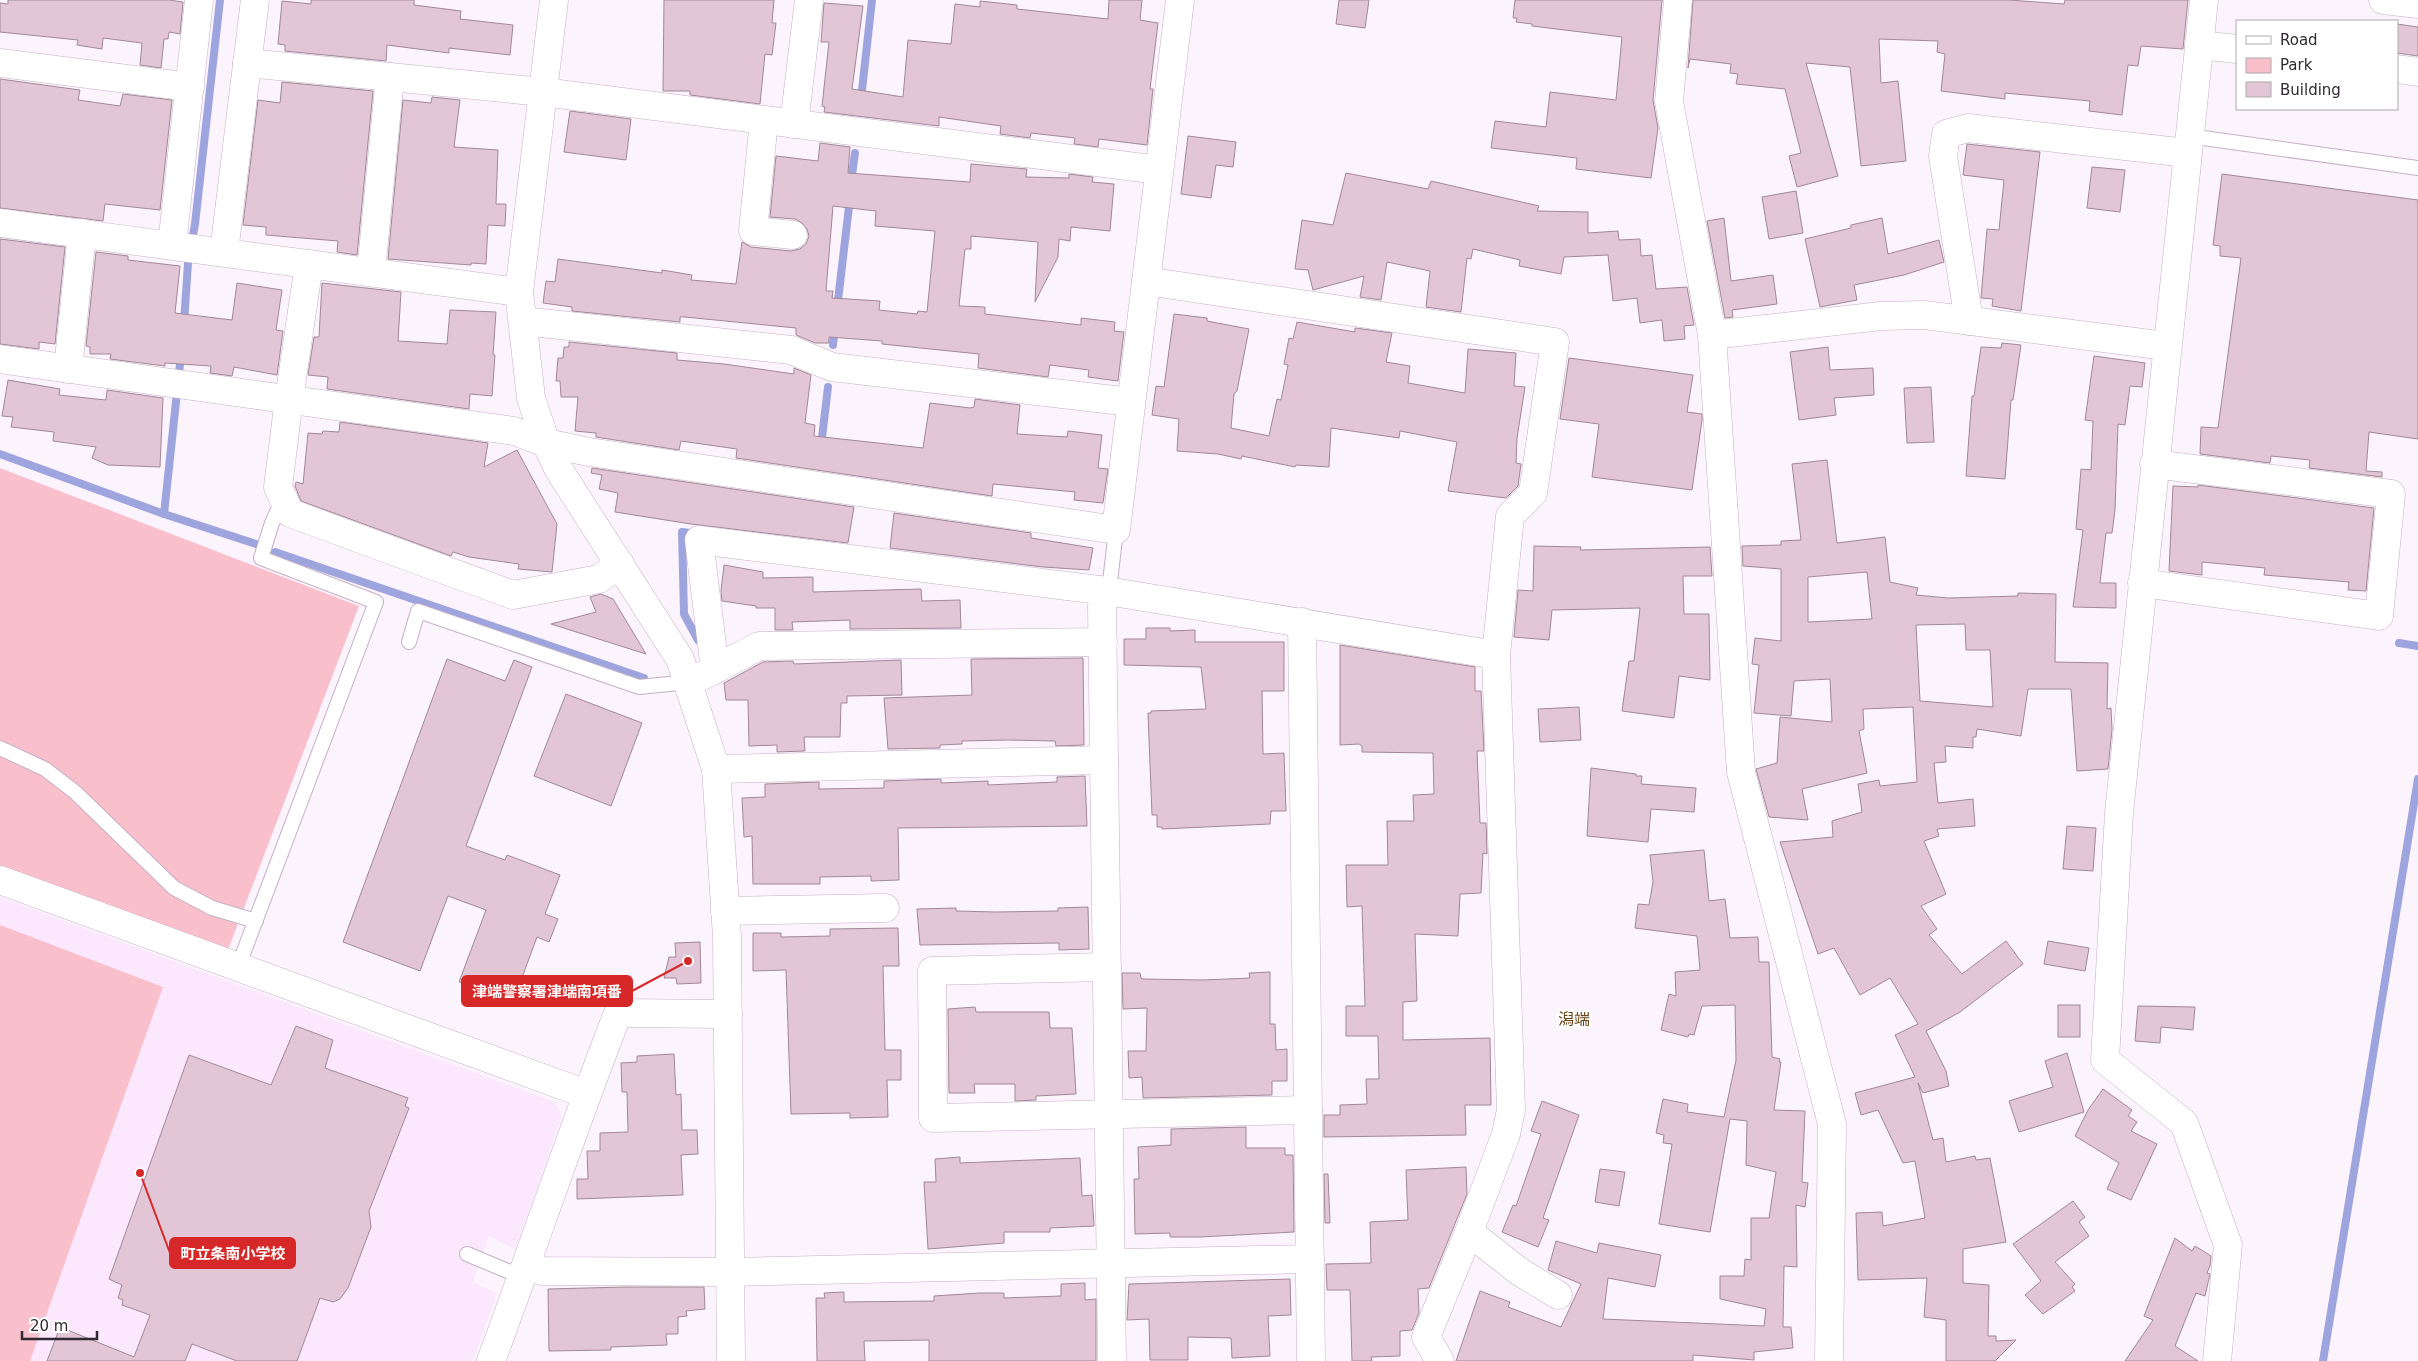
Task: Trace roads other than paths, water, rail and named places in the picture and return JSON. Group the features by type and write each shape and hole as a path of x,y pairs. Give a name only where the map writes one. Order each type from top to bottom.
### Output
{"street":[{"path":"177,246 190,87 200,0"},
{"path":"220,252 255,0"},
{"path":"554,0 520,292 531,398 546,443 559,470 680,659 690,682 716,769 725,911 728,1014 731,1361"},
{"path":"794,124 809,0"},
{"path":"0,359 514,431 546,443 598,454 1116,530 1180,0"},
{"path":"1678,0 1669,101 1712,335 1741,772 1832,1124 1830,1361"},
{"path":"2204,0 2166,346 2119,813 2104,1060 2184,1123 2228,1245 2217,1361"},
{"path":"2383,0 2418,4"},
{"path":"2199,45 2236,49"},
{"path":"0,63 190,87"},
{"path":"247,63 543,92 1159,170"},
{"path":"2398,69 2418,72"},
{"path":"371,272 390,77"},
{"path":"764,120 753,231 793,235"},
{"path":"1969,321 1943,156 1946,134 1968,128 2188,144"},
{"path":"0,223 520,292"},
{"path":"68,369 82,233"},
{"path":"309,264 278,487 290,513 513,595 599,579 620,564"},
{"path":"1146,281 1555,342 1533,493 1510,516 1496,655 1511,1110 1506,1134 1469,1232 1426,1337 1440,1361"},
{"path":"1712,335 1881,316 1925,315 2166,346"},
{"path":"523,321 791,350 832,367 1131,402"},
{"path":"2142,583 2379,616 2391,494 2154,464"},
{"path":"715,670 699,540 1104,598 1302,622 1496,655"},
{"path":"1104,598 1104,760 1112,1361"},
{"path":"1302,622 1311,1361"},
{"path":"690,682 759,646 1103,642"},
{"path":"716,769 1104,760"},
{"path":"0,880 586,1094"},
{"path":"725,911 885,908"},
{"path":"1107,967 932,971 933,1118 1308,1110"},
{"path":"491,1361 525,1271 586,1094 618,1012 728,1014"},
{"path":"1469,1232 1520,1272 1558,1295"},
{"path":"525,1271 730,1272 1111,1265 1310,1259"}],"lane":[{"path":"2188,144 2418,168"},
{"path":"238,967 376,602 261,558 272,523 283,498"},
{"path":"1104,598 1116,530"},
{"path":"409,642 418,611 639,687 690,682"},
{"path":"0,748 45,769 75,792 174,888 212,908 256,921"},
{"path":"467,1254 525,1271"}],"waterway":[{"path":"184,323 188,263 195,224 220,0"},
{"path":"861,99 872,0"},
{"path":"851,182 855,153"},
{"path":"837,309 850,198"},
{"path":"833,345 835,327"},
{"path":"164,514 181,355"},
{"path":"821,446 828,387"},
{"path":"0,454 164,514 256,544"},
{"path":"698,534 682,532 684,614 698,640"},
{"path":"275,552 644,678"},
{"path":"2399,643 2418,646"},
{"path":"2323,1361 2418,779"}],"place":[{"name":"津端警察署津端南項番","path":"688,961"},
{"name":"町立条南小学校","path":"140,1173"}],"district":[{"name":"潟端","path":"1574,1019"}]}
